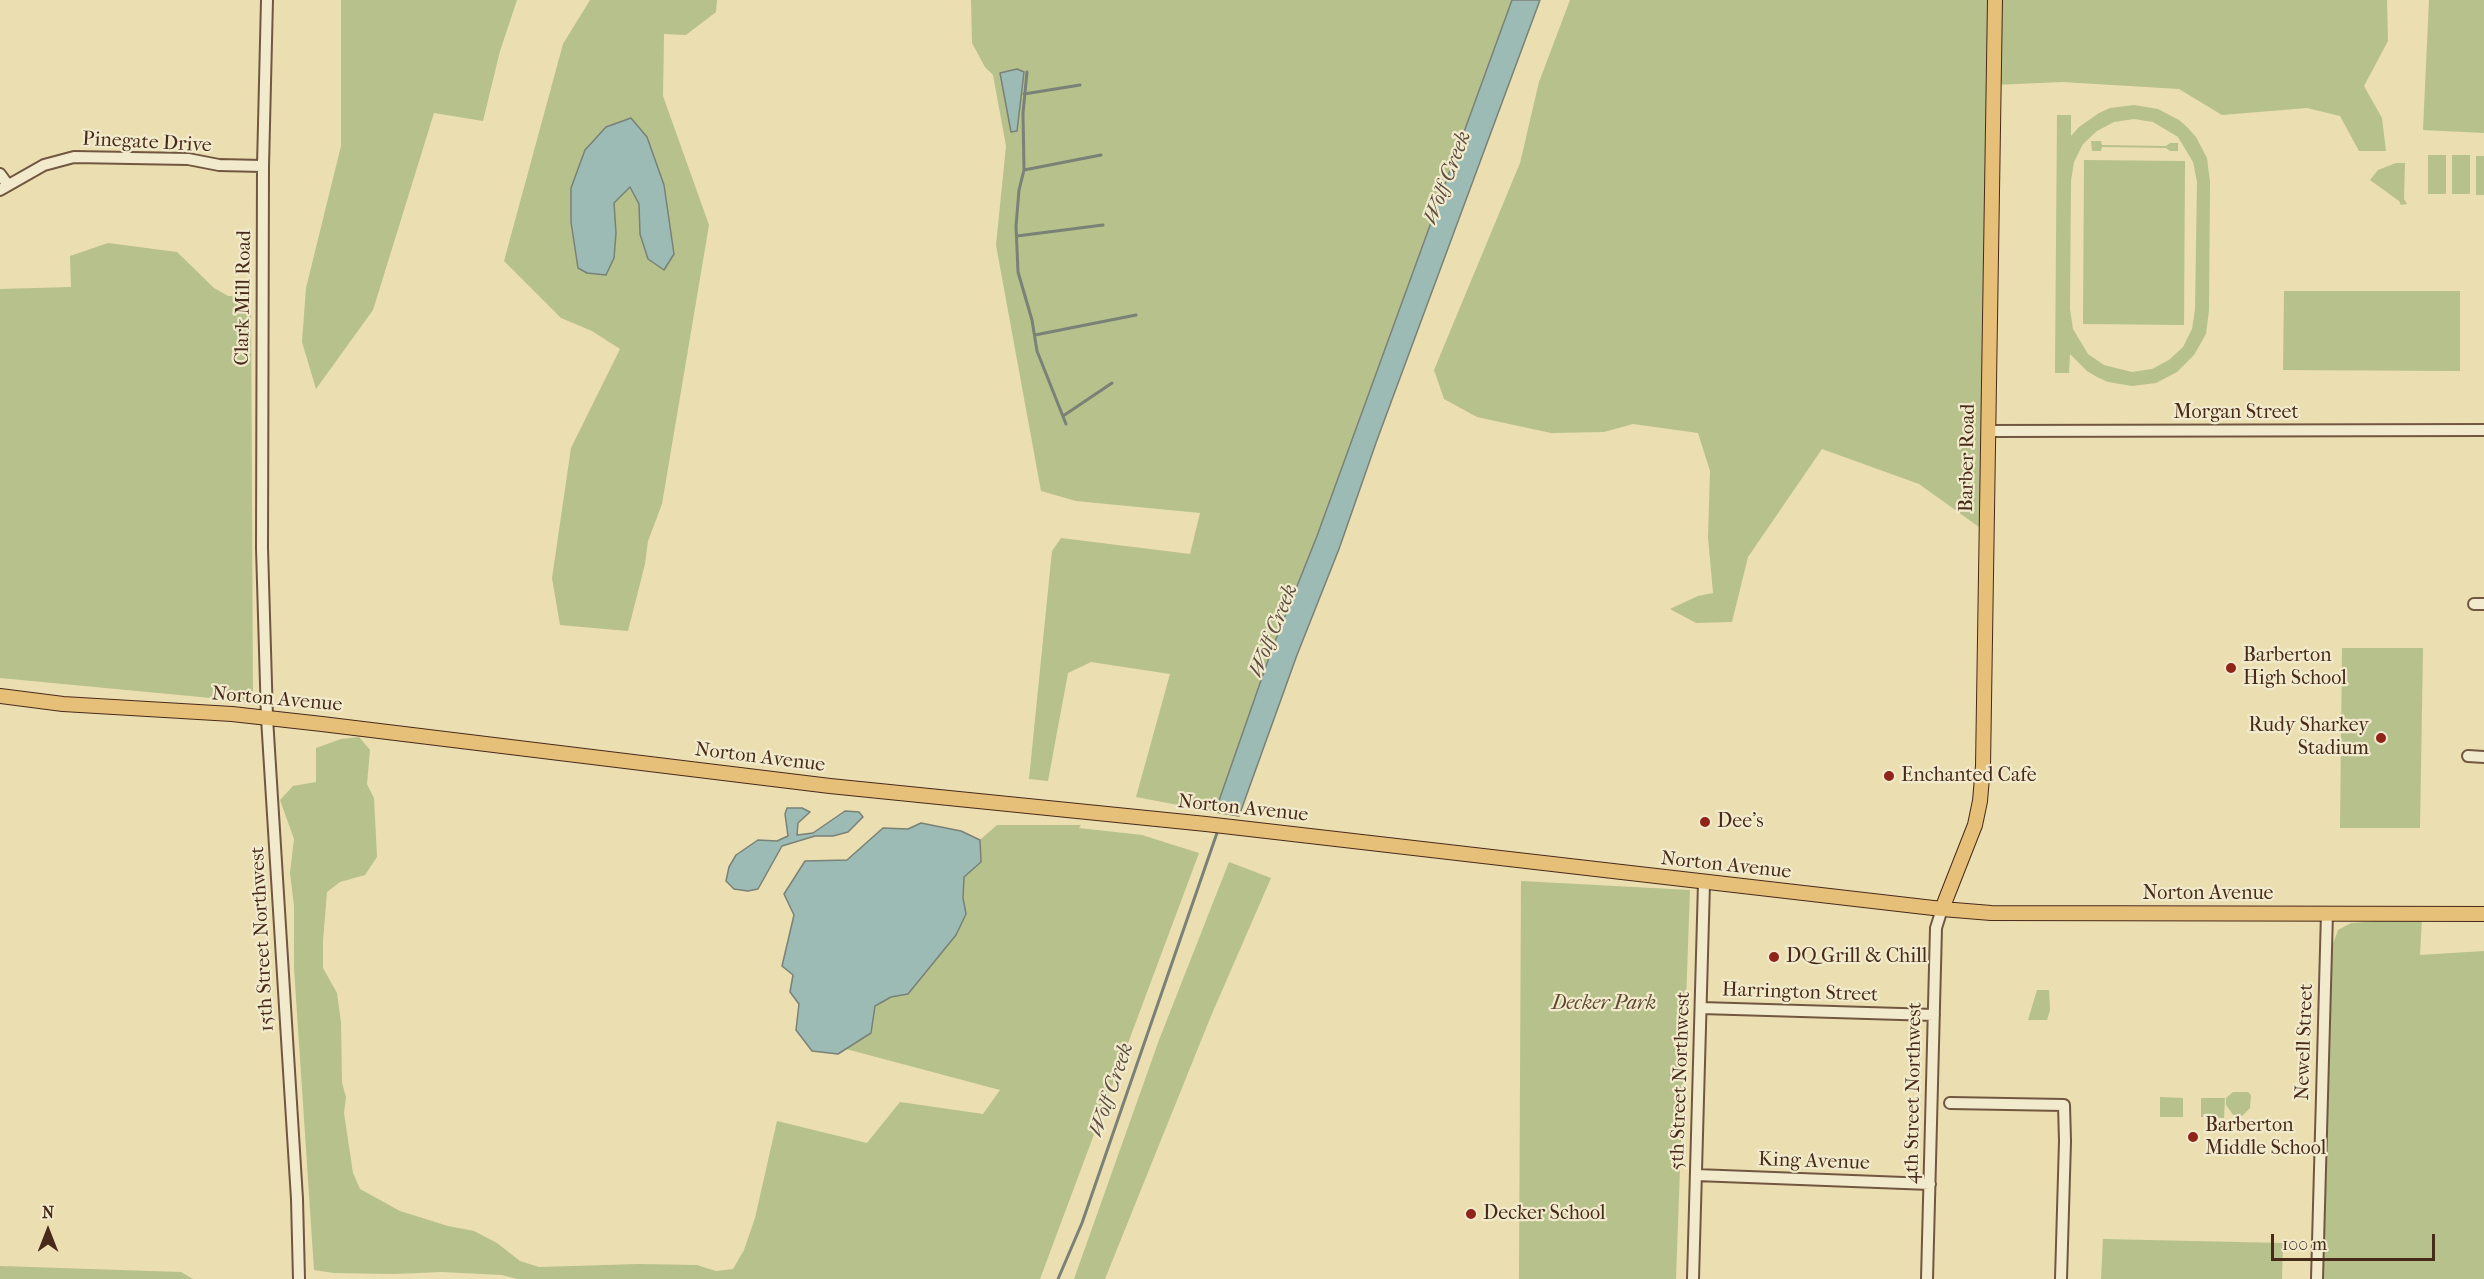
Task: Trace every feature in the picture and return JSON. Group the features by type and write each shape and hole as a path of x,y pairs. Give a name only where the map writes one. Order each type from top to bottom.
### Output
{"main road":[{"name":"Barber Road","path":"1942,909 1975,825 1981,791 1985,716 1995,0"},
{"name":"Norton Avenue","path":"0,696 63,704 267,718 830,786 1206,824 1942,909 2003,913 2484,914"}],"street":[{"name":"Clark Mill Road","path":"263,597 261,437 267,0"},
{"name":"Pinegate Drive","path":"4,187 44,165 74,157 188,159 219,165 263,166"},
{"path":"0,174 4,187"},
{"name":"Morgan Street","path":"1989,431 2484,430"},
{"name":"15th Street Northwest","path":"263,597 267,718 296,1187 299,1279"},
{"path":"2468,756 2484,757"},
{"name":"5th Street Northwest","path":"1693,1279 1704,883"},
{"name":"4th Street Northwest","path":"1927,1279 1936,928 1942,909"},
{"name":"Newell Street","path":"2317,1279 2327,913"},
{"name":"Harrington Street","path":"1701,1008 1934,1015"},
{"path":"1950,1103 2064,1105 2061,1279"},
{"name":"King Avenue","path":"1696,1175 1930,1184"}],"green space":[{"path":"341,0 517,0 500,51 483,121 434,113 373,310 316,389 302,342 306,288 341,146"},
{"path":"590,0 717,0 716,12 686,35 664,34 663,96 709,225 662,504 648,541 645,564 628,631 560,625 552,578 571,448 620,349 592,331 561,318 504,261 563,44"},
{"path":"971,0 1512,0 1317,536 1272,649 1215,812 1136,797 1170,674 1091,662 1068,673 1048,781 1029,779 1052,551 1061,538 1190,554 1200,513 1076,501 1041,491 996,245 1006,146 993,75 985,67 972,43"},
{"path":"1570,0 2387,0 2388,41 2364,86 2382,118 2386,151 2359,151 2340,116 2307,108 2222,115 2179,89 2062,82 1994,85 1986,532 1919,484 1822,449 1748,557 1732,622 1696,623 1670,609 1698,596 1713,593 1708,537 1710,471 1698,433 1633,424 1604,432 1551,433 1477,417 1444,399 1434,370 1520,163 1539,82"},
{"path":"2429,0 2484,0 2484,133 2423,130"},
{"path":"2134,105 2158,109 2179,120 2196,137 2207,158 2210,182 2209,310 2206,334 2194,355 2177,372 2156,383 2132,386 2108,382 2097,377 2087,371 2070,354 2069,373 2055,373 2057,115 2071,115 2071,136 2079,127 2110,108","holes":["2134,119 2153,122 2178,137 2193,162 2197,182 2195,310 2192,329 2183,347 2169,360 2152,369 2132,372 2104,365 2088,354 2073,329 2070,309 2071,181 2074,162 2083,144 2097,131 2114,122"]},
{"path":"2091,141 2101,141 2102,145 2166,146 2170,143 2178,143 2178,151 2170,151 2166,148 2102,147 2101,151 2092,151"},
{"path":"2428,155 2446,155 2446,194 2428,194"},
{"path":"2452,155 2470,155 2470,194 2452,194"},
{"path":"2476,156 2484,156 2484,195 2476,195"},
{"path":"2084,160 2185,161 2184,325 2083,324"},
{"path":"2396,163 2405,163 2404,199 2407,204 2401,205 2399,201 2370,180 2378,170"},
{"path":"108,243 177,252 214,288 228,296 251,296 253,702 0,678 0,289 71,287 70,256"},
{"path":"2284,291 2460,291 2460,371 2283,370"},
{"name":"Rudy Sharkey Stadium","path":"2342,648 2423,648 2420,828 2340,828"},
{"path":"359,737 370,750 367,784 374,798 377,857 365,875 340,882 327,892 323,941 323,968 337,993 341,1022 342,1083 346,1097 344,1113 353,1173 360,1189 400,1211 448,1226 474,1231 497,1243 520,1261 539,1267 639,1264 697,1265 716,1271 733,1269 744,1250 755,1218 777,1121 867,1143 900,1102 983,1114 1000,1090 846,1049 871,1033 875,1006 891,997 908,994 966,914 963,898 964,876 981,862 980,840 997,825 1081,825 1079,828 1142,835 1199,853 1040,1279 517,1279 502,1275 442,1272 394,1274 334,1273 314,1270 294,968 294,906 290,873 294,839 280,800 293,786 316,782 316,748 341,739"},
{"path":"1229,862 1271,878 1211,1016 1105,1279 1074,1279 1159,1040"},
{"name":"Decker Park","path":"1521,881 1690,890 1676,1279 1519,1279"},
{"path":"2422,918 2420,955 2484,951 2484,1279 2323,1279 2333,944 2338,930 2351,923"},
{"path":"2037,990 2049,990 2050,1010 2047,1020 2028,1020"},
{"path":"2233,1092 2248,1092 2251,1095 2250,1108 2242,1116 2234,1116 2226,1105 2226,1098"},
{"path":"2160,1097 2183,1098 2183,1117 2160,1117"},
{"path":"2201,1098 2225,1098 2224,1118 2201,1117"},
{"path":"2103,1239 2283,1243 2282,1279 2101,1279"},
{"path":"0,1266 181,1272 193,1279 0,1279"}],"water":[{"path":"1512,0 1540,0 1239,816 1215,812 1272,649 1317,536"},
{"path":"1017,69 1024,72 1017,131 1011,132 1000,73"},
{"path":"631,118 647,137 664,185 674,254 664,270 648,259 640,234 639,204 630,187 614,203 616,233 614,258 606,275 587,273 578,268 571,222 571,188 585,150 606,127"},
{"path":"787,808 802,808 810,812 798,823 797,835 813,833 845,811 859,812 863,817 848,832 833,836 815,836 782,846 758,889 748,891 734,889 726,881 729,867 736,855 758,840 777,841 788,836 785,814"},
{"path":"921,823 961,831 980,840 981,862 964,877 963,898 966,914 956,935 908,994 891,997 875,1006 871,1033 838,1054 812,1051 796,1030 799,1004 790,992 793,975 782,966 794,915 784,894 805,861 847,860 883,828 908,829"}],"waterway":[{"path":"1027,72 1023,113 1024,170 1019,190 1016,226 1018,272 1032,320 1037,351 1066,424"},
{"path":"1024,94 1080,85"},
{"path":"1024,170 1101,155"},
{"path":"1017,236 1103,225"},
{"path":"1035,335 1136,315"},
{"path":"1063,416 1112,383"},
{"name":"Wolf Creek","path":"1058,1279 1082,1223 1218,830"}],"place":[{"name":"Barberton High School","path":"2231,668"},
{"name":"Rudy Sharkey Stadium","path":"2381,738"},
{"name":"Enchanted Cafe","path":"1889,776"},
{"name":"Dee's","path":"1705,822"},
{"name":"DQ Grill & Chill","path":"1774,957"},
{"name":"Barberton Middle School","path":"2193,1137"},
{"name":"Decker School","path":"1471,1214"}]}
